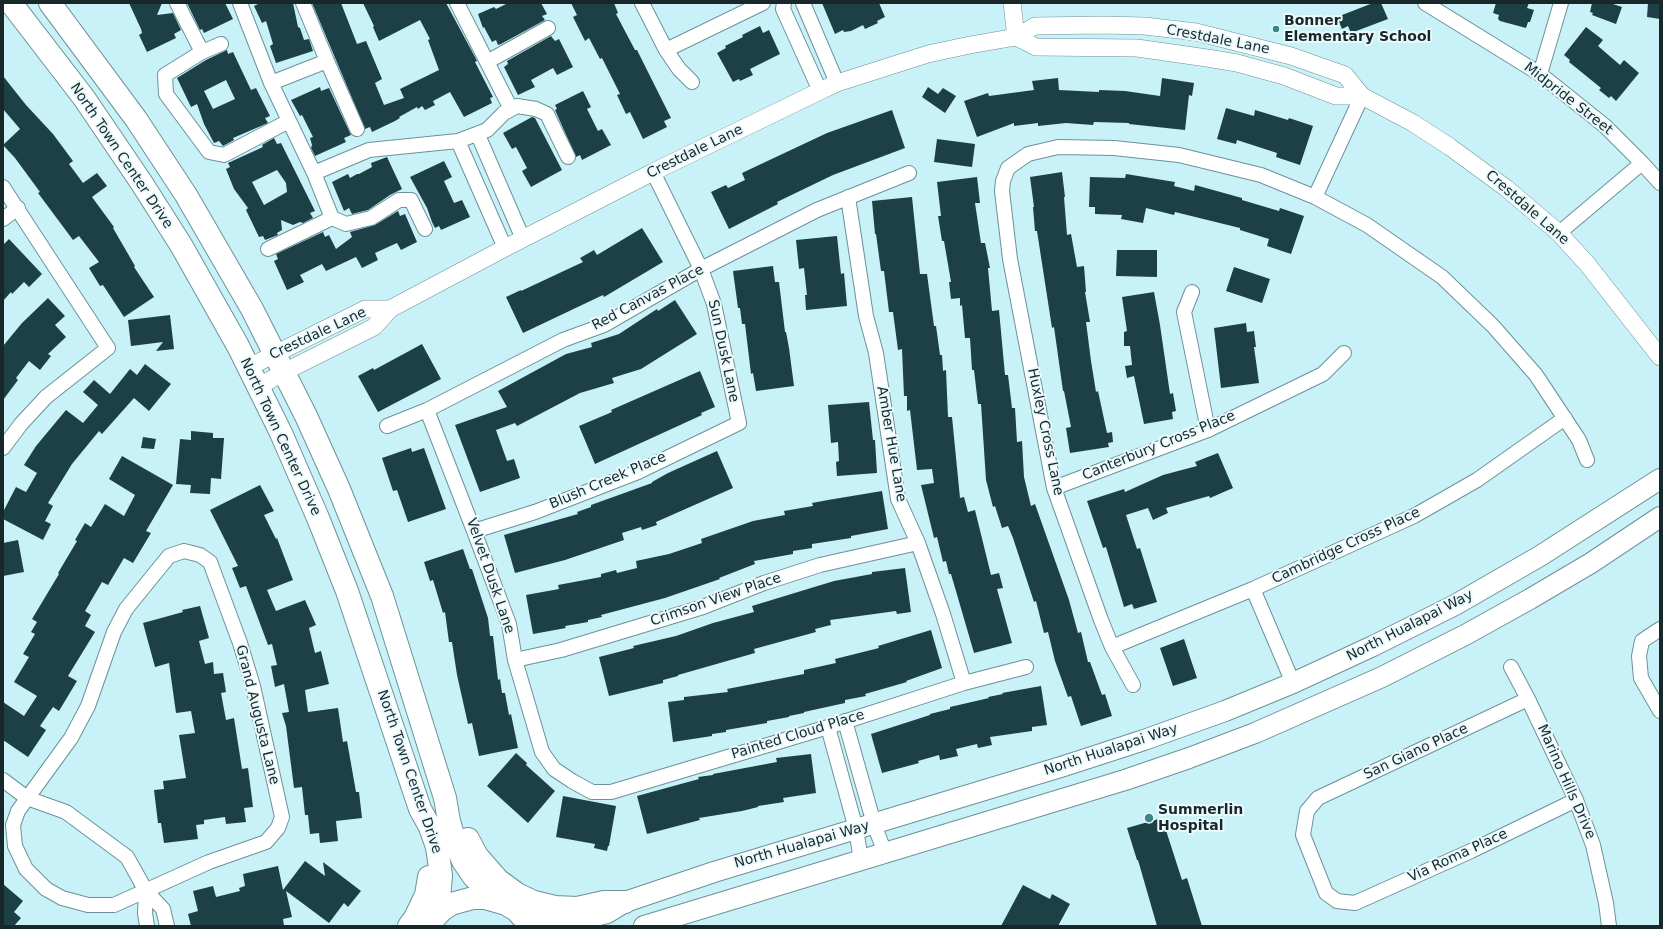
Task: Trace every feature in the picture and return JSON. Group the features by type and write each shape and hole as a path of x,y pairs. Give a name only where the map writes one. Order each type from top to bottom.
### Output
{"main road":[{"name":"North Town Center Drive","path":"11,3 84,98 141,182 195,269 248,367 300,476 347,591 420,809 430,827 440,862 441,885 439,900 431,922"},
{"name":"North Town Center Drive","path":"50,3 107,78 171,172 230,268 279,362 326,459 382,596 445,798 449,821 463,861 474,877 496,900"},
{"name":"North Hualapai Way","path":"528,922 575,921 607,913 625,902 721,869 865,827 1144,740 1225,711 1294,683 1411,628 1501,579 1577,534 1660,479"},
{"path":"644,926 1160,768 1255,733 1319,706 1408,664 1477,628 1591,563 1660,517"},
{"path":"445,798 459,819 477,856 498,880 518,894 534,902 555,907 578,908 604,902 625,902"},
{"path":"409,926 415,918 426,896 429,875 427,855 420,830 420,809"},
{"path":"431,922 447,907 462,900 479,898 496,900 511,907 528,922"}],"street":[{"path":"176,3 202,52"},
{"path":"240,3 271,83 314,173 332,218 346,224 371,218 398,200 411,200 425,229"},
{"path":"303,3 326,61 357,129"},
{"path":"457,3 511,109"},
{"path":"642,3 666,50 679,69 692,82"},
{"path":"666,50 763,3"},
{"path":"784,3 784,9 820,91"},
{"path":"803,3 837,83"},
{"path":"1012,3 1016,37"},
{"name":"Midpride Street","path":"1425,3 1540,74 1605,126 1642,162 1660,183"},
{"path":"1540,74 1561,3"},
{"name":"Crestdale Lane","path":"248,367 279,362 374,327 390,309 505,248 653,172 837,83 928,54 1016,37 1035,26 1131,26 1196,32 1285,54 1345,75 1362,96 1413,123 1450,147 1506,188 1559,233 1588,265 1660,357"},
{"path":"487,62 548,28"},
{"name":"Crestdale Lane","path":"1016,37 1036,47 1137,48 1237,63 1284,76 1336,96 1362,96"},
{"path":"221,44 202,52 164,75 166,94 209,152 224,155 289,121"},
{"path":"271,83 326,61"},
{"path":"1362,96 1315,197 1366,225 1442,277 1493,326 1536,375 1579,440 1587,460"},
{"path":"314,173 369,150 458,141 478,135 487,130 504,113 518,106 536,109 547,114 568,157"},
{"path":"478,135 523,239"},
{"path":"458,141 505,248"},
{"name":"Huxley Cross Lane","path":"1133,685 1112,647 1100,620 1054,488 1010,259 1002,191 1003,181 1008,168 1028,154 1058,147 1114,148 1187,157 1261,175 1315,197"},
{"path":"1559,233 1642,162"},
{"name":"Sun Dusk Lane","path":"653,172 701,270 714,304 739,423"},
{"name":"Red Canvas Place","path":"387,426 426,410 563,340 604,325 701,270 817,210 909,172"},
{"path":"3,187 108,348 46,397 21,424 3,448"},
{"name":"Amber Hue Lane","path":"848,197 866,316 876,353 898,499 918,543 943,614 964,683"},
{"path":"3,219 18,208"},
{"path":"268,249 332,218"},
{"path":"1192,292 1184,312 1208,430"},
{"name":"Canterbury Cross Place","path":"1054,488 1208,430 1323,374 1344,353"},
{"name":"Crestdale Lane","path":"258,387 279,362"},
{"name":"Velvet Dusk Lane","path":"426,410 509,624 515,660 542,752 554,769 572,781"},
{"name":"Cambridge Cross Place","path":"1112,647 1253,589 1414,516 1477,480 1565,418"},
{"name":"Blush Creek Place","path":"474,531 535,512 638,472 739,423"},
{"name":"Crimson View Place","path":"515,660 561,650 703,607 764,583 820,565 918,543"},
{"name":"Grand Augusta Lane","path":"27,798 71,738 88,706 114,632 126,609 169,556 184,551 200,555 210,562 240,643 253,686 282,817 278,828 266,842 209,862 146,891"},
{"path":"1253,589 1294,683"},
{"path":"1660,629 1642,641 1639,656 1641,678 1660,711"},
{"name":"Painted Cloud Place","path":"572,781 592,792 611,792 828,727 964,683 1026,667"},
{"name":"Marino Hills Drive","path":"1511,667 1528,699 1576,800 1593,845 1606,903 1609,926"},
{"name":"San Giano Place","path":"1337,901 1326,893 1304,835 1308,811 1318,798 1528,699"},
{"path":"844,721 865,827 861,860"},
{"path":"828,727 865,827 886,853"},
{"path":"3,780 27,798 66,812 127,857 146,891 164,909 167,926"},
{"path":"27,798 18,811 13,825 15,846 26,869 46,889 62,898 88,905 114,905 146,891"},
{"name":"Via Roma Place","path":"1337,901 1355,903 1471,851 1576,800"},
{"path":"146,891 145,913 147,926"}],"building":[{"path":"129,3 162,3 157,15 173,13 181,30 174,34 176,38 147,52 139,35 142,33 141,29"},
{"path":"187,3 225,3 233,19 204,33 202,29 200,30"},
{"path":"260,3 293,3 298,27 300,28 304,40 309,39 313,51 276,63 270,46 273,44 266,21 262,23 254,6"},
{"path":"312,3 341,3 357,44 366,41 382,79 375,83 384,105 404,98 400,89 439,70 428,40 430,39 420,20 379,41 373,27 374,26 363,3 446,3 477,61 475,62 493,97 490,98 492,103 464,117 450,92 433,101 435,105 425,110 422,106 418,109 417,107 399,117 400,118 395,121 372,132 370,127 365,129"},
{"path":"508,3 541,3 547,14 542,16 545,20 498,45 496,40 492,42 484,27 483,28 478,14 494,7 496,9"},
{"path":"571,3 614,3 618,13 616,14 635,50 637,50 671,118 664,121 667,127 643,139 630,112 626,114 617,95 620,94 602,58 600,59 589,38 585,41 573,17 577,15"},
{"path":"822,3 879,3 885,17 877,21 878,23 865,29 863,25 851,31 844,32 843,30 835,34"},
{"path":"1373,3 1381,3 1388,19 1351,33 1348,26 1342,29 1337,17"},
{"path":"1496,3 1529,3 1527,8 1534,10 1530,22 1528,22 1526,28 1500,21 1498,19 1499,15 1493,13"},
{"path":"1592,3 1610,3 1622,7 1616,24 1592,15 1593,13 1590,12"},
{"path":"1648,3 1660,4 1660,19 1647,17"},
{"path":"760,26 763,33 769,30 780,54 750,69 753,75 740,81 739,79 733,82 717,53 726,48 725,46 743,37 742,35"},
{"path":"1586,27 1603,40 1598,46 1620,65 1624,60 1639,73 1616,101 1611,96 1609,98 1599,90 1601,88 1569,62 1570,60 1564,55"},
{"path":"551,36 555,41 559,39 573,67 557,75 553,68 531,80 535,87 518,95 504,67 508,64 507,61"},
{"path":"227,50 228,54 233,52 251,90 256,88 270,116 265,118 268,123 233,138 234,140 223,146 219,141 214,143 204,124 197,104 191,107 177,78 206,60","holes":["226,80 235,99 213,109 204,91"]},
{"path":"3,76 26,105 53,134 73,161 69,164 83,183 97,173 107,186 92,197 114,227 113,228 135,266 134,267 154,297 124,317 103,285 100,286 89,268 99,262 79,236 73,240 38,193 40,192 15,158 3,145 20,129 3,109"},
{"path":"1058,78 1059,90 1099,92 1099,90 1125,91 1160,96 1162,78 1194,83 1192,96 1189,95 1185,130 1129,123 1094,122 1093,125 1066,123 1038,126 1038,123 1014,126 1014,123 977,137 964,101 988,93 989,96 1034,90 1032,81"},
{"path":"320,87 321,91 329,88 351,135 344,138 346,142 315,156 311,148 312,145 310,138 313,137 302,115 300,116 291,100"},
{"path":"928,87 938,94 943,88 956,96 945,113 922,97"},
{"path":"583,91 591,107 587,109 598,131 602,129 611,145 582,160 580,155 576,157 555,110 557,109 555,105"},
{"path":"1226,108 1254,116 1255,110 1288,120 1289,118 1313,126 1300,165 1276,157 1277,153 1237,140 1236,144 1217,139"},
{"path":"892,110 905,148 833,175 777,202 778,204 729,229 711,192 726,185 728,188 745,180 742,173 827,133"},
{"path":"532,117 535,118 562,170 531,187 522,171 527,168 516,147 512,149 503,133"},
{"path":"274,138 277,144 281,143 315,211 310,213 313,218 303,223 300,222 293,225 281,220 282,230 277,233 278,235 265,240 263,236 259,237 246,210 248,208 234,189 226,169 230,167 228,163 263,147 262,145","holes":["277,170 286,183 287,192 264,205 252,182"]},
{"path":"937,139 975,144 972,167 934,162"},
{"path":"387,157 402,189 390,195 368,210 352,214 349,208 344,211 332,182 348,174 350,178 359,174 372,167 371,163"},
{"path":"444,161 452,177 444,181 454,203 462,200 470,217 441,230 439,226 435,228 427,208 410,177"},
{"path":"1062,172 1067,235 1071,234 1077,267 1084,266 1085,292 1090,322 1086,322 1096,392 1098,391 1107,433 1112,432 1113,442 1108,443 1109,447 1070,453 1066,428 1071,427 1063,391 1054,327 1052,328 1037,231 1035,231 1034,207 1030,177"},
{"path":"1126,174 1175,182 1174,186 1194,191 1195,185 1242,198 1242,200 1279,211 1280,208 1304,216 1291,254 1267,246 1269,239 1240,230 1240,228 1175,212 1174,215 1146,208 1143,223 1121,219 1122,215 1095,214 1095,207 1089,207 1090,177 1125,178"},
{"path":"977,177 980,203 975,203 981,243 985,243 990,268 988,268 992,311 999,310 1005,375 1008,375 1012,408 1015,408 1017,442 1022,441 1024,477 1031,506 1035,504 1069,600 1078,633 1081,632 1088,662 1090,662 1102,695 1105,694 1112,716 1081,726 1071,696 1068,697 1055,661 1048,632 1044,633 1036,601 1034,602 1013,538 1008,526 1002,528 995,506 993,507 986,480 981,404 978,404 974,370 972,370 970,338 965,338 960,298 951,299 949,282 951,282 938,216 941,216 937,182"},
{"path":"912,197 920,274 927,274 934,326 936,326 940,355 942,355 943,371 946,370 948,417 952,417 960,498 964,497 968,512 975,510 991,575 999,573 1003,588 997,589 1012,643 974,653 951,574 949,574 946,561 943,562 937,537 934,538 921,485 934,483 932,469 917,470 910,410 907,411 907,396 904,396 902,349 898,350 893,312 889,312 884,271 881,271 875,234 872,201"},
{"path":"398,211 400,216 405,214 417,242 401,250 397,243 375,253 378,260 362,268 356,257 326,271 322,264 300,275 304,282 287,290 274,261 278,259 276,254 323,232 325,237 329,235 336,249 352,237 350,232 375,225"},
{"path":"642,228 663,262 604,297 603,295 523,333 506,297 583,262 580,258 594,250 597,255"},
{"path":"837,236 841,274 844,273 847,306 806,310 805,295 807,295 804,268 799,269 796,240"},
{"path":"9,239 42,274 29,287 24,282 12,294 11,292 3,301 3,245"},
{"path":"1117,250 1157,250 1157,277 1116,276"},
{"path":"773,266 775,282 779,282 794,386 756,391 753,373 751,374 745,324 742,324 740,308 738,308 733,271"},
{"path":"1234,267 1270,279 1262,303 1226,291"},
{"path":"1154,292 1170,394 1173,393 1176,411 1172,412 1173,419 1144,424 1134,376 1127,378 1125,366 1132,365 1130,346 1124,346 1124,332 1127,331 1122,297"},
{"path":"48,298 65,316 55,325 66,337 48,354 51,356 40,370 29,361 16,378 18,380 3,400 3,346 22,323"},
{"path":"675,300 697,334 641,369 612,378 614,383 580,393 517,426 515,423 496,430 507,461 514,459 520,478 480,492 455,425 507,407 498,391 566,354 592,347 591,343 619,334 657,309 658,311"},
{"path":"170,315 174,349 156,351 163,342 131,346 128,320"},
{"path":"1246,323 1247,332 1254,331 1256,347 1254,347 1259,383 1221,388 1214,328"},
{"path":"422,344 441,379 378,412 358,376 373,368 374,370"},
{"path":"145,364 171,384 149,411 134,398 102,434 99,431 72,464 48,503 53,506 45,521 51,524 43,540 3,519 3,512 16,487 26,492 37,473 24,465 36,446 66,410 83,423 98,405 83,392 94,380 110,394 130,369 137,375"},
{"path":"700,371 715,407 701,413 702,415 595,464 579,426 612,412 611,410"},
{"path":"869,402 873,440 875,440 877,473 837,476 836,462 839,461 838,442 831,443 828,405"},
{"path":"191,431 213,433 213,438 224,438 221,479 211,478 210,494 190,493 191,485 176,484 180,439 191,440"},
{"path":"143,437 156,439 154,449 141,448"},
{"path":"411,448 412,452 424,448 446,509 408,522 397,490 393,491 382,458"},
{"path":"717,451 733,488 656,522 657,525 642,530 641,527 622,533 624,540 565,560 515,573 504,535 578,514 577,512 591,507 591,505 652,483 668,473"},
{"path":"1218,453 1233,488 1210,498 1209,496 1166,508 1168,513 1153,520 1148,508 1126,515 1137,549 1140,548 1157,602 1134,609 1132,604 1124,607 1106,547 1103,548 1087,501 1124,489 1125,492 1163,475 1197,466 1195,462"},
{"path":"122,456 173,485 146,531 151,533 133,563 124,558 108,585 102,582 85,611 91,615 85,626 95,632 68,676 77,681 59,711 53,707 40,726 46,730 28,757 3,740 3,702 24,716 37,696 14,682 29,657 23,654 35,634 31,632 37,622 32,619 59,574 58,573 77,541 75,540 85,523 91,527 105,504 124,516 135,495 109,479"},
{"path":"260,485 274,511 264,515 276,539 277,538 293,580 267,590 276,611 305,600 316,625 309,628 315,653 321,651 329,684 305,690 308,712 338,708 343,742 347,741 356,792 359,792 362,818 336,821 338,841 320,843 319,833 310,834 308,815 305,815 302,787 294,788 286,726 282,713 289,712 284,684 275,687 271,666 277,665 272,644 268,645 246,586 240,588 232,568 238,566 210,510"},
{"path":"882,491 888,529 851,536 851,538 812,544 812,548 793,551 793,554 754,561 755,564 719,578 720,579 665,598 601,615 602,617 588,620 588,622 565,626 566,628 533,634 526,595 559,589 558,585 601,577 601,574 616,570 617,573 637,568 636,561 669,554 702,543 701,539 753,521 785,515 784,511 813,506 812,503"},
{"path":"18,540 24,572 3,576 3,543"},
{"path":"463,549 470,569 472,569 488,618 490,636 493,636 498,680 500,679 502,693 505,693 518,748 479,756 472,723 468,724 457,675 452,642 449,642 445,612 443,613 433,580 430,581 424,562"},
{"path":"905,568 911,612 897,614 896,611 830,620 831,625 815,629 816,632 754,649 755,653 678,675 663,680 663,683 609,696 599,657 634,648 633,646 676,636 713,623 754,612 752,606 834,581 872,574 872,572"},
{"path":"200,606 209,638 199,641 205,664 213,662 214,674 223,673 226,692 221,693 226,720 234,718 242,769 248,768 253,807 244,808 246,822 226,824 225,817 204,820 204,824 196,825 198,839 164,843 161,823 158,823 154,790 164,789 163,781 186,778 179,735 195,733 191,711 176,713 169,663 155,667 143,623 183,612 182,610"},
{"path":"931,630 942,668 906,681 907,682 865,694 866,696 845,700 845,703 767,721 767,723 726,730 726,732 712,734 712,736 673,742 668,702 684,700 684,697 728,692 727,689 804,674 804,670 836,663 835,659 879,648 878,646"},
{"path":"1184,639 1197,678 1173,686 1160,648"},
{"path":"1041,686 1047,725 1032,727 1032,731 990,737 992,745 978,748 977,744 956,749 958,756 940,760 939,755 918,761 919,763 882,773 871,734 930,714 950,709 950,707 989,698 988,697 1003,694 1002,693"},
{"path":"516,753 527,763 526,765 555,791 528,823 487,786"},
{"path":"811,754 816,793 783,798 784,802 758,806 742,811 699,818 700,820 647,834 637,796 699,779 698,777 777,762 776,758"},
{"path":"563,796 616,806 607,851 594,848 595,844 556,837"},
{"path":"1162,818 1182,880 1187,878 1202,926 1157,926 1127,828"},
{"path":"305,861 325,876 323,862 361,891 348,907 344,903 329,923 286,891 292,917 283,919 284,926 191,926 188,914 198,911 193,891 213,886 216,897 240,891 239,888 245,886 243,874 278,866 283,890"},
{"path":"3,884 23,901 14,912 21,918 14,926 3,926"},
{"path":"1023,885 1050,899 1052,894 1070,904 1058,926 1001,926"}],"place":[{"name":"Bonner Elementary School","path":"1276,29"},
{"name":"Summerlin Hospital","path":"1149,818"}]}
